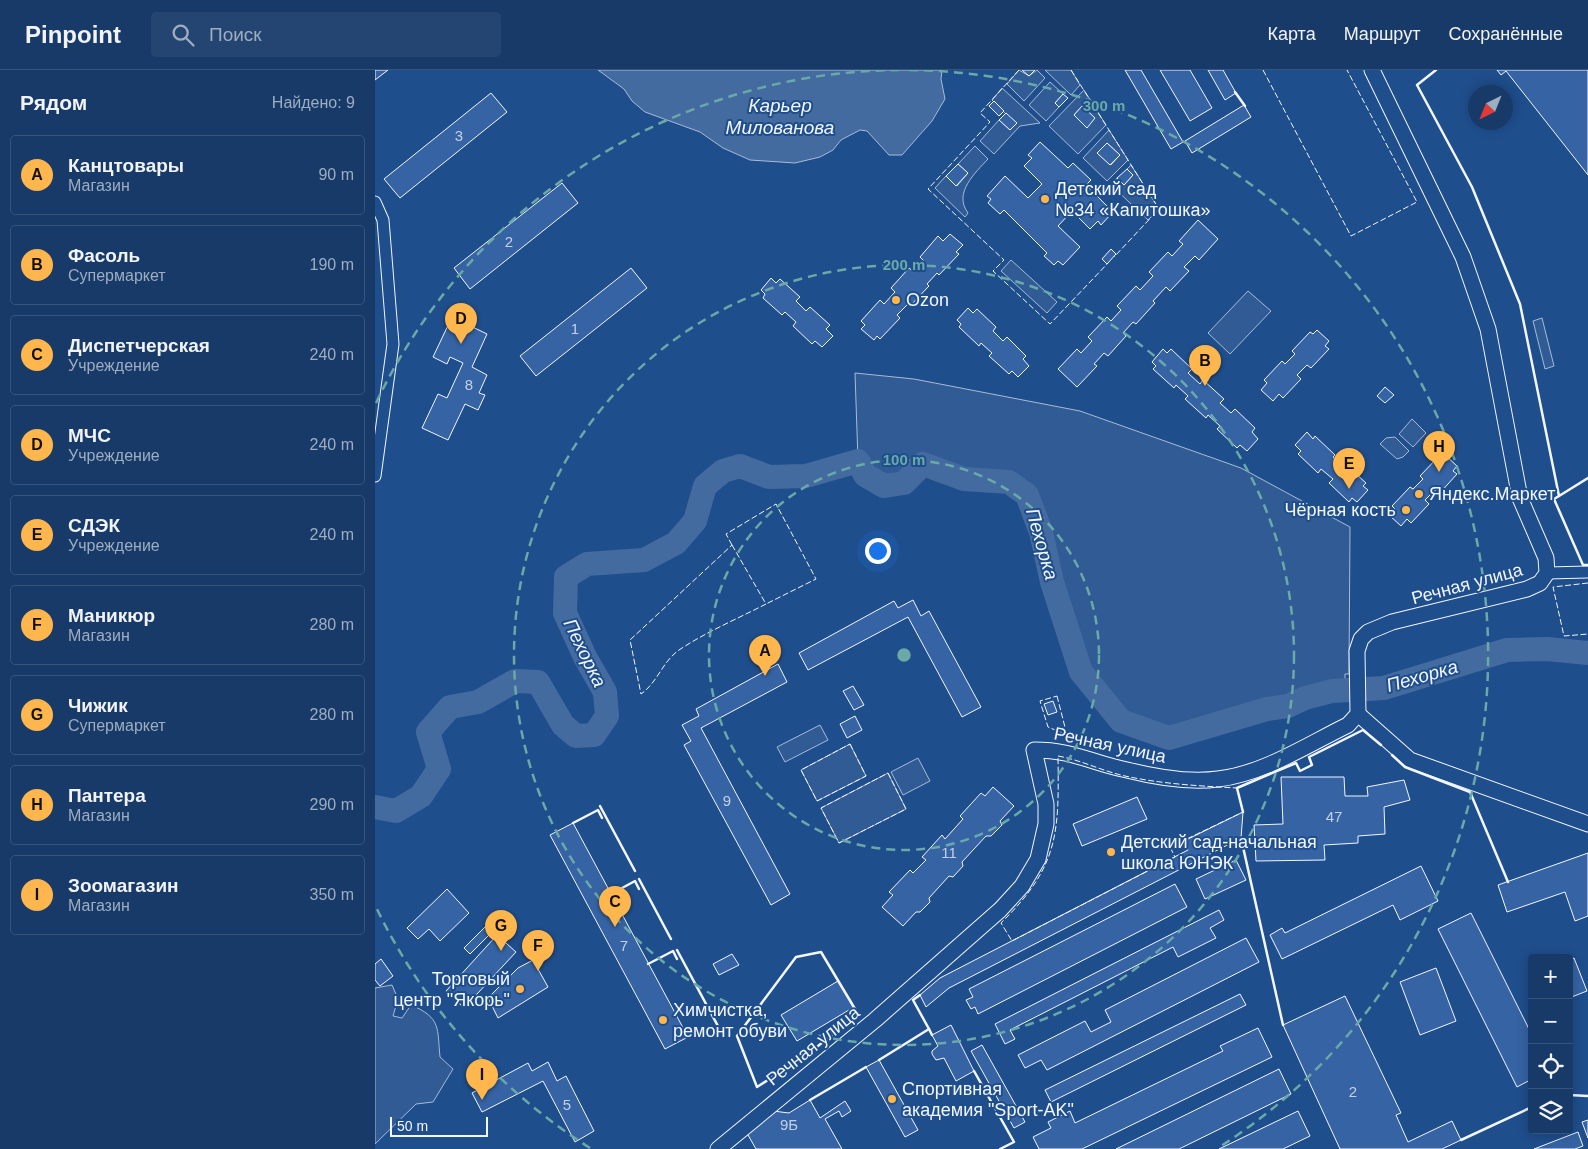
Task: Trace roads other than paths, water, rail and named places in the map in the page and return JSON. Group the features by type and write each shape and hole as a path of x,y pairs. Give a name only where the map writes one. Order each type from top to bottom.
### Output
{"street":[{"path":"1372,70 1463,257 1488,329 1520,498 1545,558 1547,573"},
{"path":"375,202 383,220 393,344 375,476"},
{"name":"Речная улица","path":"718,1149 875,1020 1000,910 1022,886 1038,859 1046,824 1045,796 1034,750 1065,752 1124,770 1157,776 1218,780 1240,774 1279,759 1348,726 1358,708 1357,651 1361,639 1368,632 1392,622 1527,589 1540,583 1547,573 1588,572"},
{"path":"1358,708 1410,760 1588,824"}],"water":[{"name":"Карьер Милованова","path":"598,70 942,70 941,79 945,99 932,121 902,155 889,155 867,131 860,130 841,140 833,150 820,157 795,163 750,160 723,148 700,132 645,112 632,101 624,89"}],"waterway":[{"name":"Пехорка","path":"375,807 396,811 421,796 439,769 428,732 450,707 478,702 515,681 538,682 563,725 576,736 594,735 607,716 605,692 585,657 565,613 566,577 587,564 644,560 676,543 695,521 705,486 723,471 740,466 769,477 806,476 858,461 865,475 884,486 904,483 923,464 964,479 1009,482 1027,495 1041,532 1052,582 1081,672 1121,721 1169,738 1267,709 1288,706 1305,698 1332,691 1384,688 1507,650 1547,649 1588,653"}],"place":[{"name":"Детский сад №34 «Капитошка»","path":"1045,199"},
{"name":"Ozon","path":"896,300"},
{"name":"МЧС","path":"461,344"},
{"name":"Фасоль","path":"1205,386"},
{"name":"Пантера","path":"1439,472"},
{"name":"СДЭК","path":"1349,489"},
{"name":"Яндекс.Маркет","path":"1419,494"},
{"name":"Чёрная кость","path":"1406,510"},
{"name":"Канцтовары","path":"765,676"},
{"name":"Детский сад-начальная школа ЮНЭК","path":"1111,852"},
{"name":"Диспетчерская","path":"615,927"},
{"name":"Чижик","path":"501,951"},
{"name":"Маникюр","path":"538,971"},
{"name":"Торговый центр \"Якорь\"","path":"520,989"},
{"name":"Химчистка, ремонт обуви","path":"663,1020"},
{"name":"Спортивная академия \"Sport-AK\"","path":"892,1099"},
{"name":"Зоомагазин","path":"482,1100"}]}
